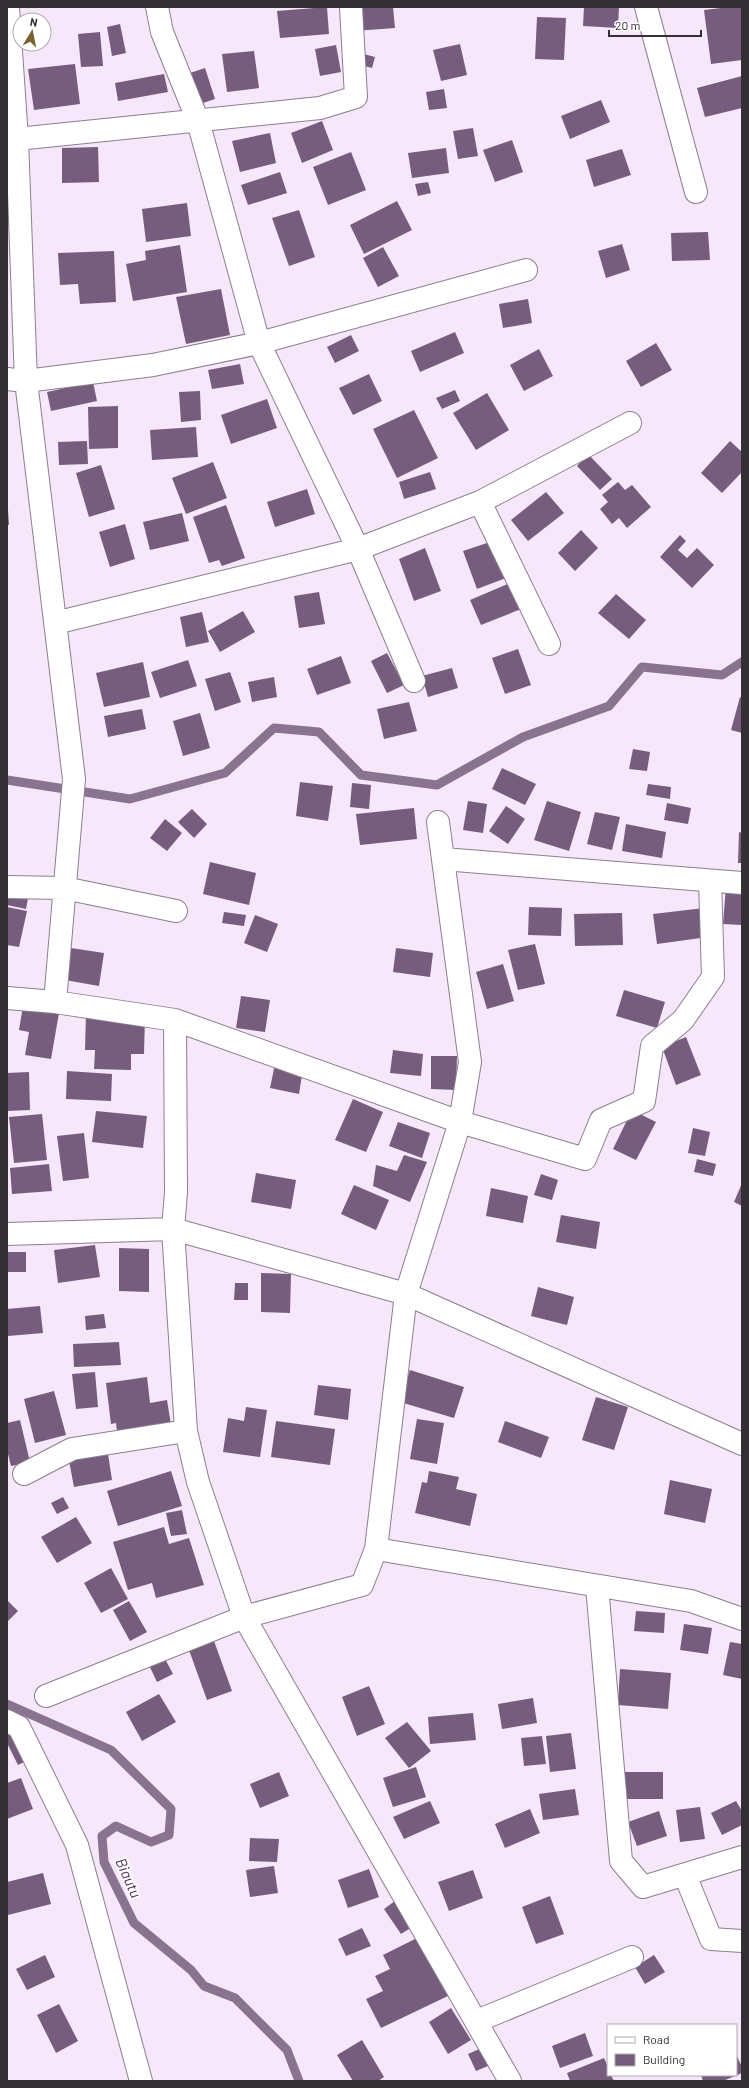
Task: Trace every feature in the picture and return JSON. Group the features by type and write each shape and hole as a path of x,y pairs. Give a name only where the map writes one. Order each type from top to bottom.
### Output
{"street":[{"path":"8,7 12,137 16,380 55,623 74,779 55,1002"},
{"path":"157,7 162,32 198,121 259,343 358,549 414,681"},
{"path":"12,137 198,121 320,108 356,97 351,7"},
{"path":"646,7 696,192"},
{"path":"16,380 153,365 259,343 526,270"},
{"path":"55,623 358,549 480,502 630,423"},
{"path":"480,502 549,644"},
{"path":"46,1696 244,1617 362,1585 376,1549 406,1294 460,1122 470,1062 438,822"},
{"path":"443,859 742,883"},
{"path":"7,998 55,1002 175,1020 460,1122 585,1159 601,1120 644,1101 652,1046 683,1020 713,977 710,880"},
{"path":"7,887 64,888 176,911"},
{"path":"175,1020 176,1192 173,1228 186,1431 198,1482 244,1617 477,2021 510,2081"},
{"path":"7,1234 173,1228 406,1294 742,1444"},
{"path":"24,1474 72,1449 186,1431"},
{"path":"376,1549 691,1601 742,1619"},
{"path":"598,1586 621,1861 643,1887 742,1857"},
{"path":"11,1726 77,1845 141,2081"},
{"path":"685,1874 711,1939 742,1941"},
{"path":"477,2021 632,1956"}],"building":[{"path":"327,7 329,34 280,38 277,11"},
{"path":"353,7 393,7 395,28 354,31"},
{"path":"584,7 619,7 618,28 583,26"},
{"path":"742,7 742,60 711,64 704,10"},
{"path":"537,17 566,18 564,60 535,59"},
{"path":"120,24 126,53 112,56 107,27"},
{"path":"100,32 103,66 81,67 78,34"},
{"path":"460,44 467,75 441,81 433,50"},
{"path":"336,45 341,72 320,76 315,49"},
{"path":"254,51 259,88 227,92 222,54"},
{"path":"360,53 375,57 372,68 357,64"},
{"path":"75,64 80,104 34,110 28,69"},
{"path":"205,68 215,99 194,106 184,75"},
{"path":"164,74 168,92 118,101 115,83"},
{"path":"742,76 742,108 705,117 697,88"},
{"path":"444,89 447,108 429,110 426,92"},
{"path":"601,100 610,122 570,139 561,116"},
{"path":"322,121 333,150 302,163 291,133"},
{"path":"473,128 478,156 458,159 453,131"},
{"path":"270,133 276,163 240,172 232,141"},
{"path":"512,140 523,172 495,182 483,150"},
{"path":"98,147 99,182 62,183 62,148"},
{"path":"446,148 449,173 412,178 408,153"},
{"path":"622,149 631,175 594,187 586,160"},
{"path":"351,152 366,190 328,205 313,167"},
{"path":"280,172 287,193 248,205 241,185"},
{"path":"428,182 431,193 418,196 415,184"},
{"path":"397,201 412,230 364,254 350,225"},
{"path":"187,203 191,236 146,242 142,209"},
{"path":"299,210 315,257 289,266 272,218"},
{"path":"708,232 710,260 672,261 671,233"},
{"path":"622,244 630,270 606,278 598,251"},
{"path":"180,245 187,292 133,301 126,264 146,260 145,251"},
{"path":"383,247 399,276 378,287 363,258"},
{"path":"114,251 116,302 80,304 78,284 60,285 58,253"},
{"path":"221,289 230,335 186,344 176,297"},
{"path":"528,299 532,323 503,328 499,304"},
{"path":"455,332 464,353 420,372 411,351"},
{"path":"351,335 359,351 335,363 327,347"},
{"path":"656,343 672,370 641,387 626,361"},
{"path":"539,349 553,376 524,391 510,365"},
{"path":"240,364 244,384 212,389 208,370"},
{"path":"369,374 382,401 353,415 339,388"},
{"path":"93,382 97,401 51,411 47,392"},
{"path":"455,390 460,401 442,409 436,398"},
{"path":"200,391 201,420 181,422 179,392"},
{"path":"487,393 509,430 476,450 453,413"},
{"path":"267,399 277,428 231,444 221,415"},
{"path":"118,406 118,448 89,449 88,407"},
{"path":"414,410 438,458 397,478 373,429"},
{"path":"196,427 198,457 152,460 150,430"},
{"path":"87,441 88,464 59,465 58,442"},
{"path":"730,441 742,452 742,472 722,493 701,473"},
{"path":"588,454 612,479 600,490 577,466"},
{"path":"213,462 227,498 186,514 172,478"},
{"path":"101,465 115,509 89,517 76,473"},
{"path":"430,472 436,489 404,499 399,482"},
{"path":"618,482 625,490 632,485 651,507 627,528 619,518 612,524 600,509 608,502 602,495"},
{"path":"307,489 315,514 275,527 267,502"},
{"path":"546,492 564,513 528,541 511,520"},
{"path":"7,494 9,525 7,525"},
{"path":"226,505 245,558 222,566 219,560 209,563 193,517"},
{"path":"182,513 189,541 150,550 143,522"},
{"path":"125,524 135,559 110,567 99,532"},
{"path":"581,530 598,548 575,571 558,553"},
{"path":"680,535 686,541 678,550 687,558 697,548 714,565 692,588 660,557"},
{"path":"493,541 506,578 477,589 463,551"},
{"path":"425,548 441,591 414,601 399,559"},
{"path":"510,583 521,609 481,625 470,600"},
{"path":"319,592 325,624 299,628 294,596"},
{"path":"616,594 646,620 629,639 598,613"},
{"path":"243,611 255,632 220,652 208,631"},
{"path":"202,612 209,642 186,647 180,617"},
{"path":"518,649 531,685 505,694 492,658"},
{"path":"387,653 404,685 387,693 371,661"},
{"path":"341,656 351,683 317,695 307,669"},
{"path":"188,660 197,686 160,698 151,672"},
{"path":"143,662 150,697 104,707 96,673"},
{"path":"452,668 458,688 428,697 422,676"},
{"path":"230,672 241,702 215,711 205,679"},
{"path":"274,677 277,697 252,702 248,682"},
{"path":"740,697 742,698 742,733 731,730"},
{"path":"409,702 417,731 384,739 377,709"},
{"path":"142,709 146,729 108,737 104,716"},
{"path":"200,713 210,748 183,756 173,721"},
{"path":"633,749 650,752 647,771 629,769"},
{"path":"502,768 536,784 525,805 492,789"},
{"path":"300,782 333,786 328,821 296,816"},
{"path":"352,783 371,785 369,809 350,807"},
{"path":"648,784 671,787 670,799 646,795"},
{"path":"468,801 487,804 483,833 463,830"},
{"path":"547,801 581,812 569,851 534,840"},
{"path":"667,803 691,808 688,824 664,820"},
{"path":"506,806 525,819 508,844 489,831"},
{"path":"414,808 417,839 360,845 356,814"},
{"path":"192,809 207,824 194,838 178,822"},
{"path":"595,812 620,817 612,850 587,844"},
{"path":"165,819 182,833 167,851 150,838"},
{"path":"626,824 666,832 662,858 622,851"},
{"path":"739,832 742,833 742,863 738,863"},
{"path":"210,862 256,873 249,905 203,894"},
{"path":"726,886 742,888 742,925 723,924"},
{"path":"7,889 29,893 26,909 7,905"},
{"path":"7,907 27,911 19,947 7,945"},
{"path":"529,907 562,908 561,936 528,935"},
{"path":"704,908 708,937 657,944 653,914"},
{"path":"224,912 246,915 244,926 222,923"},
{"path":"622,913 623,945 575,946 574,914"},
{"path":"255,915 278,924 267,952 244,943"},
{"path":"535,944 545,984 518,990 508,950"},
{"path":"71,948 104,953 99,986 65,980"},
{"path":"396,948 433,953 430,977 393,972"},
{"path":"503,964 514,1001 487,1009 476,972"},
{"path":"624,990 665,1002 657,1028 616,1016"},
{"path":"241,996 270,1000 265,1032 236,1028"},
{"path":"23,1006 59,1013 51,1059 25,1055 29,1032 19,1030"},
{"path":"86,1014 145,1015 144,1054 131,1054 131,1070 94,1069 95,1050 85,1050"},
{"path":"686,1037 701,1075 676,1085 662,1047"},
{"path":"393,1050 423,1054 421,1076 390,1073"},
{"path":"431,1056 457,1056 456,1090 431,1089"},
{"path":"275,1064 303,1069 299,1094 270,1088"},
{"path":"67,1071 112,1074 111,1101 66,1099"},
{"path":"29,1072 30,1110 7,1111 7,1073"},
{"path":"353,1099 383,1112 366,1152 335,1140"},
{"path":"632,1110 656,1122 636,1160 613,1149"},
{"path":"96,1111 147,1116 143,1148 92,1142"},
{"path":"42,1114 47,1160 14,1163 9,1117"},
{"path":"398,1122 430,1133 422,1158 389,1146"},
{"path":"693,1128 710,1132 705,1156 688,1153"},
{"path":"84,1133 89,1178 63,1181 57,1136"},
{"path":"404,1155 427,1162 410,1202 373,1186 376,1165 397,1171"},
{"path":"697,1159 716,1164 713,1176 694,1172"},
{"path":"49,1164 52,1191 12,1194 10,1168"},
{"path":"256,1173 296,1180 291,1209 251,1202"},
{"path":"541,1174 558,1180 552,1200 534,1195"},
{"path":"742,1183 742,1206 734,1202"},
{"path":"354,1185 389,1200 376,1230 341,1214"},
{"path":"491,1188 528,1196 523,1223 486,1216"},
{"path":"561,1215 600,1222 596,1249 556,1242"},
{"path":"95,1245 100,1277 58,1283 54,1250"},
{"path":"119,1248 149,1249 149,1292 119,1291"},
{"path":"7,1252 26,1252 26,1272 7,1272"},
{"path":"261,1273 291,1274 290,1313 261,1312"},
{"path":"235,1283 248,1283 248,1300 234,1300"},
{"path":"538,1287 574,1297 567,1325 531,1316"},
{"path":"40,1306 43,1333 8,1336 7,1309"},
{"path":"104,1314 106,1328 86,1330 85,1316"},
{"path":"119,1342 121,1365 74,1367 73,1344"},
{"path":"410,1370 464,1387 454,1418 400,1402"},
{"path":"95,1372 98,1407 76,1409 72,1374"},
{"path":"147,1377 150,1403 167,1400 172,1431 118,1439 116,1423 111,1424 106,1383"},
{"path":"318,1385 351,1389 348,1420 314,1415"},
{"path":"54,1391 66,1435 35,1443 24,1399"},
{"path":"596,1397 628,1407 614,1450 582,1440"},
{"path":"246,1407 267,1410 260,1457 223,1452 228,1418 244,1421"},
{"path":"417,1419 444,1423 437,1464 410,1459"},
{"path":"20,1420 30,1462 11,1466 7,1450 7,1423"},
{"path":"276,1421 335,1429 330,1465 271,1457"},
{"path":"505,1421 549,1437 541,1458 498,1442"},
{"path":"108,1454 112,1480 74,1487 69,1461"},
{"path":"171,1471 182,1506 118,1526 107,1491"},
{"path":"429,1471 459,1477 456,1489 477,1494 470,1526 415,1513 422,1482 427,1483"},
{"path":"670,1480 712,1489 705,1523 664,1514"},
{"path":"63,1497 69,1508 57,1514 51,1503"},
{"path":"182,1510 187,1534 171,1536 166,1513"},
{"path":"76,1517 92,1543 57,1563 41,1537"},
{"path":"164,1527 169,1544 189,1538 204,1585 156,1598 152,1583 128,1590 113,1542"},
{"path":"111,1568 128,1599 101,1613 84,1583"},
{"path":"7,1600 18,1611 7,1622"},
{"path":"129,1601 147,1632 130,1641 113,1610"},
{"path":"636,1611 665,1613 664,1633 634,1631"},
{"path":"684,1624 712,1628 708,1654 680,1650"},
{"path":"214,1641 232,1691 207,1700 189,1650"},
{"path":"730,1642 742,1644 742,1679 723,1675"},
{"path":"163,1655 173,1674 157,1682 148,1663"},
{"path":"620,1669 671,1673 668,1709 618,1705"},
{"path":"369,1686 385,1724 357,1736 342,1697"},
{"path":"159,1694 176,1722 142,1741 126,1712"},
{"path":"533,1698 537,1723 502,1729 498,1704"},
{"path":"473,1713 476,1740 430,1744 428,1717"},
{"path":"407,1722 431,1751 409,1768 385,1738"},
{"path":"19,1727 34,1757 18,1765 7,1743 7,1733"},
{"path":"571,1733 576,1769 550,1772 546,1736"},
{"path":"542,1736 546,1764 524,1766 521,1738"},
{"path":"416,1767 426,1797 393,1807 383,1778"},
{"path":"279,1772 289,1796 260,1808 250,1784"},
{"path":"620,1772 663,1772 663,1799 620,1799"},
{"path":"21,1778 33,1809 7,1819 7,1783"},
{"path":"575,1789 579,1815 543,1820 539,1794"},
{"path":"430,1801 440,1823 404,1839 393,1817"},
{"path":"736,1801 742,1811 742,1825 722,1835 711,1813"},
{"path":"700,1807 705,1839 680,1842 676,1810"},
{"path":"530,1809 540,1833 505,1848 495,1824"},
{"path":"659,1811 667,1836 637,1846 628,1822"},
{"path":"250,1838 279,1839 277,1862 249,1861"},
{"path":"274,1866 278,1893 250,1897 246,1870"},
{"path":"369,1869 379,1897 348,1908 338,1880"},
{"path":"473,1870 483,1898 449,1911 438,1882"},
{"path":"43,1873 51,1904 8,1915 7,1882"},
{"path":"550,1896 564,1934 536,1944 522,1907"},
{"path":"399,1898 417,1924 401,1934 384,1909"},
{"path":"362,1928 371,1946 346,1956 338,1939"},
{"path":"421,1936 450,1995 381,2028 366,1999 383,1991 375,1976 390,1969 383,1955"},
{"path":"45,1955 55,1977 27,1990 16,1969"},
{"path":"654,1955 665,1972 645,1984 635,1967"},
{"path":"59,2004 78,2041 56,2053 37,2015"},
{"path":"451,2008 471,2040 448,2054 429,2022"},
{"path":"585,2033 593,2056 560,2068 552,2046"},
{"path":"362,2040 384,2077 378,2081 353,2081 337,2055"},
{"path":"488,2045 495,2063 476,2071 468,2054"},
{"path":"737,2056 742,2067 742,2073 737,2075"},
{"path":"604,2058 607,2065 607,2076 612,2076 614,2081 570,2081 567,2073"},
{"path":"701,2076 735,2076 723,2081 703,2081"}],"waterway":[{"path":"7,780 130,799 225,773 274,728 319,732 361,775 437,785 523,737 609,706 642,667 722,675 742,662"},
{"name":"Biautu","path":"7,1704 111,1750 171,1809 169,1835 151,1842 116,1826 102,1836 104,1862 134,1923 191,1970 204,1986 235,1998 287,2050 299,2081"}]}
